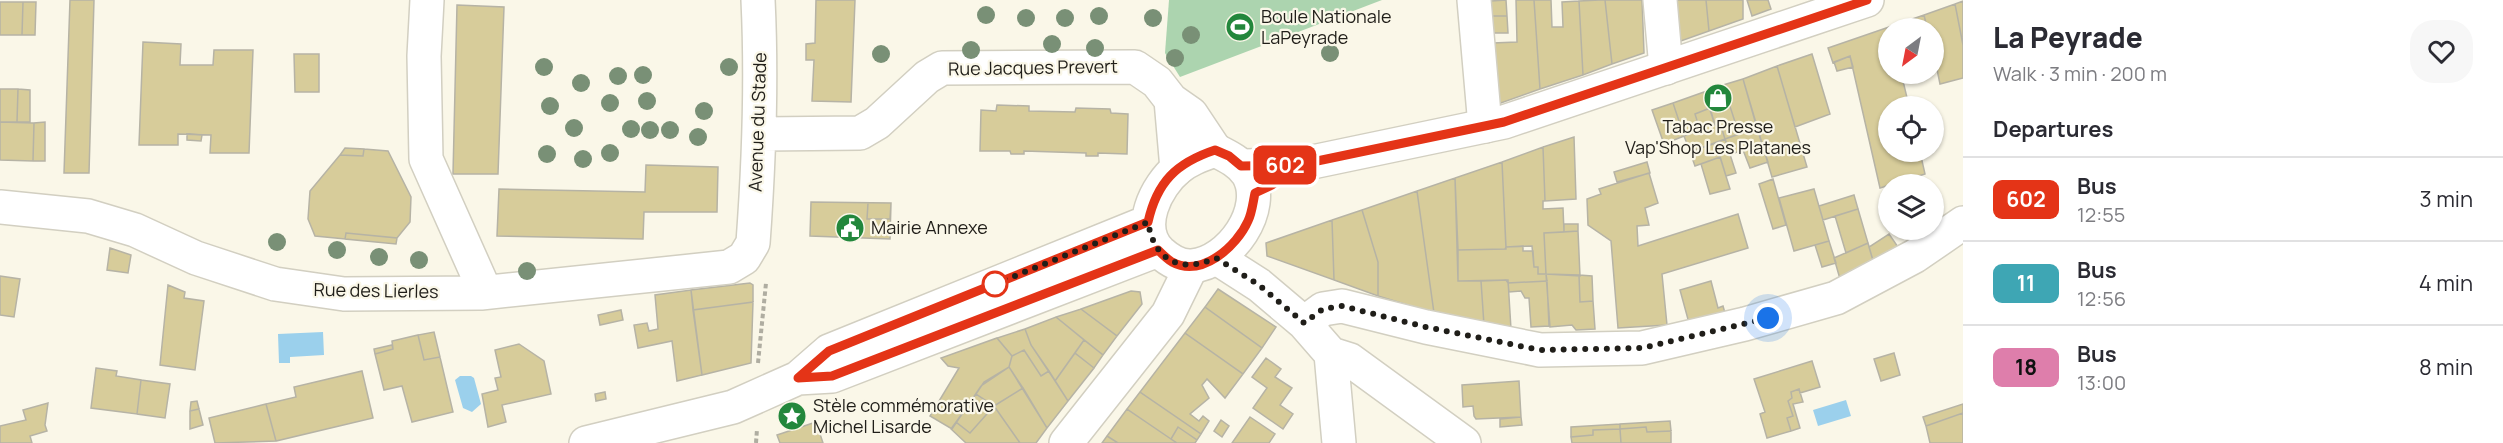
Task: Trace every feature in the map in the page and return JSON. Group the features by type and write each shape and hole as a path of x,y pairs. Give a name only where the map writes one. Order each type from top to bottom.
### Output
{"street":[{"path":"427,0 424,56 426,159 480,280 481,293"},
{"name":"Avenue du Stade","path":"753,243 760,134 761,65 758,0"},
{"path":"1474,0 1485,126"},
{"path":"1660,0 1666,68"},
{"path":"1464,443 1350,360 1330,354 1304,323 1259,285 1187,250 1152,205 1160,188 1177,169 1194,157 1237,170 1298,165 1504,122 1867,0"},
{"name":"Rue Jacques Prevert","path":"760,134 860,133 877,123 927,77 942,68 954,66 1136,67 1157,82 1172,100 1191,114 1237,170"},
{"path":"1172,100 1177,169"},
{"path":"586,443 733,407 798,378 829,351 1187,250 1248,220 1237,170"},
{"name":"Rue des Lierles","path":"0,207 88,216 135,230 196,258 285,286 344,294 481,293 729,267 744,258 753,243"},
{"path":"1304,323 1323,309 1342,306 1426,327 1540,350 1642,348 1745,324 1836,298 1915,256 1963,224"},
{"path":"1066,443 1168,314 1187,250"},
{"path":"1330,354 1339,443"}],"path":[{"path":"757,370 766,284"}],"green space":[{"name":"Boule Nationale LaPeyrade","path":"1169,0 1382,0 1180,77 1165,53"}],"water":[{"path":"323,332 324,355 290,357 290,363 279,363 278,334"},
{"path":"460,376 474,378 481,404 472,412 463,408 455,380"},
{"path":"1846,400 1851,416 1818,426 1813,410"}],"building":[{"path":"70,0 94,0 89,173 64,173"},
{"path":"816,0 855,0 851,102 812,101 814,60 806,60 806,44 815,43"},
{"path":"1506,0 1507,16 1492,16 1491,1"},
{"path":"1516,0 1534,0 1540,89 1498,104 1493,43 1517,42"},
{"path":"1534,0 1551,0 1552,27 1563,27 1562,2 1579,1 1583,75 1540,89"},
{"path":"1605,0 1612,64 1583,75 1579,1"},
{"path":"1605,0 1642,0 1644,53 1612,64"},
{"path":"1676,0 1706,0 1709,31 1678,42"},
{"path":"1706,0 1743,0 1743,19 1709,31"},
{"path":"1747,0 1768,0 1771,9 1752,16"},
{"path":"1963,1 1963,45 1955,4"},
{"path":"0,2 23,2 22,35 0,35"},
{"path":"23,2 36,2 35,35 22,35"},
{"path":"1955,4 1963,45 1963,78 1944,83 1944,18 1925,18 1924,15"},
{"path":"457,5 504,7 498,174 453,174"},
{"path":"1492,16 1507,16 1508,33 1493,33"},
{"path":"1878,31 1878,84 1904,84 1907,96 1878,96 1878,162 1922,162 1925,174 1878,174 1878,179 1850,56 1833,63 1828,48"},
{"path":"143,42 181,44 180,65 213,65 214,50 253,50 249,153 210,153 211,135 178,134 178,145 139,145"},
{"path":"294,54 319,54 319,92 295,92"},
{"path":"1812,54 1830,114 1795,127 1777,66"},
{"path":"1850,56 1853,67 1837,71 1834,62"},
{"path":"1777,66 1807,167 1772,177 1743,79"},
{"path":"1743,79 1757,128 1739,134 1723,85"},
{"path":"1723,85 1739,134 1725,139 1720,123 1715,125 1704,92"},
{"path":"0,89 18,89 17,122 0,122"},
{"path":"18,89 30,90 30,122 17,122"},
{"path":"1704,92 1710,108 1695,114 1700,130 1684,136 1673,103"},
{"path":"1673,103 1684,136 1664,144 1652,110"},
{"path":"997,105 1029,106 1029,111 1075,112 1076,108 1110,109 1111,113 1128,114 1127,154 1098,153 1098,156 1086,156 1086,153 1024,151 1024,154 1011,154 1010,151 980,151 981,110 996,111"},
{"path":"1710,108 1715,125 1720,123 1725,139 1690,152 1684,136 1700,130 1695,114"},
{"path":"0,122 34,123 33,161 0,160"},
{"path":"45,122 45,161 33,161 34,123"},
{"path":"1757,128 1762,144 1731,154 1725,139"},
{"path":"187,134 202,135 201,141 187,140"},
{"path":"1574,137 1576,199 1545,201 1543,147"},
{"path":"1725,139 1736,173 1726,176 1716,143"},
{"path":"1716,143 1720,157 1695,166 1690,152"},
{"path":"1762,144 1768,162 1750,168 1743,150"},
{"path":"1543,147 1545,201 1543,201 1543,209 1563,208 1564,232 1544,233 1546,274 1538,274 1538,267 1534,267 1532,246 1506,247 1502,162"},
{"path":"345,148 364,149 363,156 340,155"},
{"path":"364,149 388,151 411,197 410,222 397,238 346,233 345,239 315,236 308,219 310,191 340,155 363,156"},
{"path":"1720,157 1730,189 1710,194 1701,164"},
{"path":"1502,162 1506,249 1458,250 1455,178"},
{"path":"1647,162 1650,173 1617,182 1614,172"},
{"path":"646,165 718,167 717,212 644,212 643,239 497,236 499,189 645,192"},
{"path":"1649,173 1658,203 1645,208 1649,225 1637,226 1638,246 1738,214 1748,248 1662,274 1667,325 1618,328 1611,241 1588,225 1587,199 1601,194 1599,189"},
{"path":"1455,178 1458,281 1481,281 1484,325 1434,313 1417,191"},
{"path":"1773,179 1786,225 1773,229 1759,184"},
{"path":"1814,189 1829,241 1794,251 1779,198"},
{"path":"1417,191 1434,313 1378,296 1378,262 1362,210"},
{"path":"1854,195 1858,209 1823,220 1819,206"},
{"name":"Mairie Annexe","path":"811,202 891,203 890,239 810,236"},
{"path":"868,203 891,203 890,219 867,219"},
{"path":"1858,209 1868,243 1846,253 1835,216"},
{"path":"1362,210 1378,262 1378,296 1334,280 1332,220"},
{"path":"1332,220 1334,280 1267,256 1266,243"},
{"path":"1564,224 1578,224 1578,231 1564,232"},
{"path":"1578,231 1580,276 1546,274 1544,233"},
{"path":"346,233 397,238 396,244 345,239"},
{"path":"1880,240 1893,240 1898,247 1874,264 1869,247"},
{"path":"1829,241 1836,263 1822,267 1815,245"},
{"path":"1868,243 1874,264 1842,286 1834,258"},
{"path":"1523,246 1523,251 1533,251 1534,267 1538,267 1538,274 1546,274 1547,281 1508,283 1506,280 1458,281 1458,250 1505,249 1506,247"},
{"path":"110,248 131,255 128,273 107,270"},
{"path":"1546,274 1579,275 1580,302 1593,301 1595,329 1576,330 1572,325 1550,327"},
{"path":"1579,275 1592,276 1593,301 1580,302"},
{"path":"0,276 20,279 14,317 0,315"},
{"path":"1508,280 1511,329 1484,325 1481,281"},
{"path":"1547,281 1549,326 1531,327 1529,298 1525,298 1521,291 1509,292 1508,283"},
{"path":"1711,281 1718,308 1723,306 1727,320 1689,323 1680,290"},
{"path":"750,283 753,285 753,302 693,310 691,290"},
{"path":"168,285 185,292 184,298 204,301 195,370 160,365"},
{"path":"1218,289 1276,327 1262,348 1205,307"},
{"path":"691,290 702,375 677,381 672,341 638,348 634,325 647,323 649,331 658,329 655,295"},
{"path":"1131,291 1140,292 1142,304 1117,336 1081,309"},
{"path":"753,302 751,363 702,375 693,310"},
{"path":"1205,307 1262,348 1243,374 1185,333"},
{"path":"1081,309 1117,336 1103,355 1056,317"},
{"path":"621,310 623,320 600,325 598,315"},
{"path":"1056,317 1084,340 1055,381 1031,345 1025,329"},
{"path":"1025,329 1031,345 1049,371 1041,376 1024,350 1012,356 997,338"},
{"path":"434,332 440,357 424,360 418,335"},
{"path":"1185,333 1243,374 1225,398 1207,379 1202,385 1209,398 1190,414 1199,421 1203,416 1209,421 1201,434 1140,392"},
{"path":"418,335 424,360 440,357 453,412 412,422 402,386 384,390 375,354 393,349 392,341"},
{"path":"997,338 1012,356 1009,367 981,386 952,429 930,416 959,368 948,366 941,358"},
{"path":"1084,340 1103,355 1094,368 1075,353"},
{"path":"519,344 544,361 551,394 502,405 506,422 488,427 482,394 498,390 495,378 501,377 495,350"},
{"path":"392,345 393,349 375,354 374,349"},
{"path":"1024,350 1041,376 1049,371 1068,401 1047,428 1009,367 1012,356"},
{"path":"1075,353 1094,368 1068,401 1055,381"},
{"path":"1894,353 1900,375 1881,381 1874,359"},
{"path":"1266,358 1281,369 1275,377 1292,388 1280,405 1293,414 1283,429 1253,408 1267,388 1252,377"},
{"path":"1812,361 1820,387 1800,393 1799,389 1791,392 1792,398 1788,401 1793,416 1787,418 1791,431 1767,438 1760,414 1765,412 1754,379"},
{"path":"1009,367 1023,388 994,406 976,394 984,382"},
{"path":"96,368 117,371 116,376 141,380 137,414 91,408"},
{"path":"362,371 373,418 276,441 266,404 296,397 294,387"},
{"path":"141,380 170,384 165,418 137,414"},
{"path":"1519,381 1521,417 1476,419 1473,406 1463,407 1462,385"},
{"path":"1023,388 1047,428 1036,443 1020,443 994,406"},
{"path":"1799,389 1803,402 1793,404 1800,428 1791,431 1787,418 1793,416 1788,401 1792,398 1791,392"},
{"path":"605,392 606,399 596,401 595,394"},
{"path":"1140,392 1201,434 1197,440 1178,427 1171,439 1127,409"},
{"path":"976,394 994,406 970,433 956,422"},
{"path":"197,401 199,409 190,411 191,402"},
{"path":"48,403 45,425 47,431 30,436 32,443 0,443 0,426 26,420 23,410"},
{"path":"266,404 276,441 215,443 209,418"},
{"path":"1963,404 1963,413 1926,426 1923,417"},
{"path":"994,406 1020,443 966,443 951,429 956,422 970,433"},
{"path":"199,409 203,425 190,429 190,411"},
{"path":"1127,409 1177,443 1118,443 1107,436"},
{"path":"1963,413 1963,443 1930,443 1926,426"},
{"path":"1250,417 1275,434 1269,443 1232,443"},
{"path":"1521,417 1522,425 1500,427 1500,419"},
{"path":"1221,420 1229,426 1222,437 1214,431"},
{"path":"1670,421 1671,431 1647,432 1646,427 1620,429 1620,424"},
{"path":"816,422 823,443 780,443 777,435"},
{"path":"1620,424 1620,429 1593,430 1593,435 1571,437 1571,427"},
{"path":"1178,427 1197,440 1195,443 1177,443 1171,439"},
{"path":"1646,427 1647,432 1671,431 1671,443 1621,443 1620,429"},
{"path":"1620,429 1621,443 1572,443 1571,437 1593,435 1593,430"},
{"path":"1107,436 1118,443 1102,443"}],"bus line":[{"name":"602","path":"1285,175 1272,185 1255,193 1248,220 1237,238 1216,258 1206,263 1191,267 1173,263 1158,250 832,376 798,378 829,351 1148,222 1152,205 1160,188 1177,169 1194,157 1215,150 1229,156 1241,166 1298,165 1504,122 1867,0"}],"place":[{"name":"Boule Nationale LaPeyrade","path":"1240,27"},
{"name":"Tabac Presse Vap'Shop Les Platanes","path":"1718,98"},
{"name":"Mairie Annexe","path":"850,228"},
{"name":"Stèle commémorative Michel Lisarde","path":"792,416"}],"route":[{"path":"995,284 1148,222 1150,238 1158,250 1173,263 1191,267 1216,258 1259,285 1304,323 1323,309 1342,306 1426,327 1540,350 1642,348 1768,318"}]}
